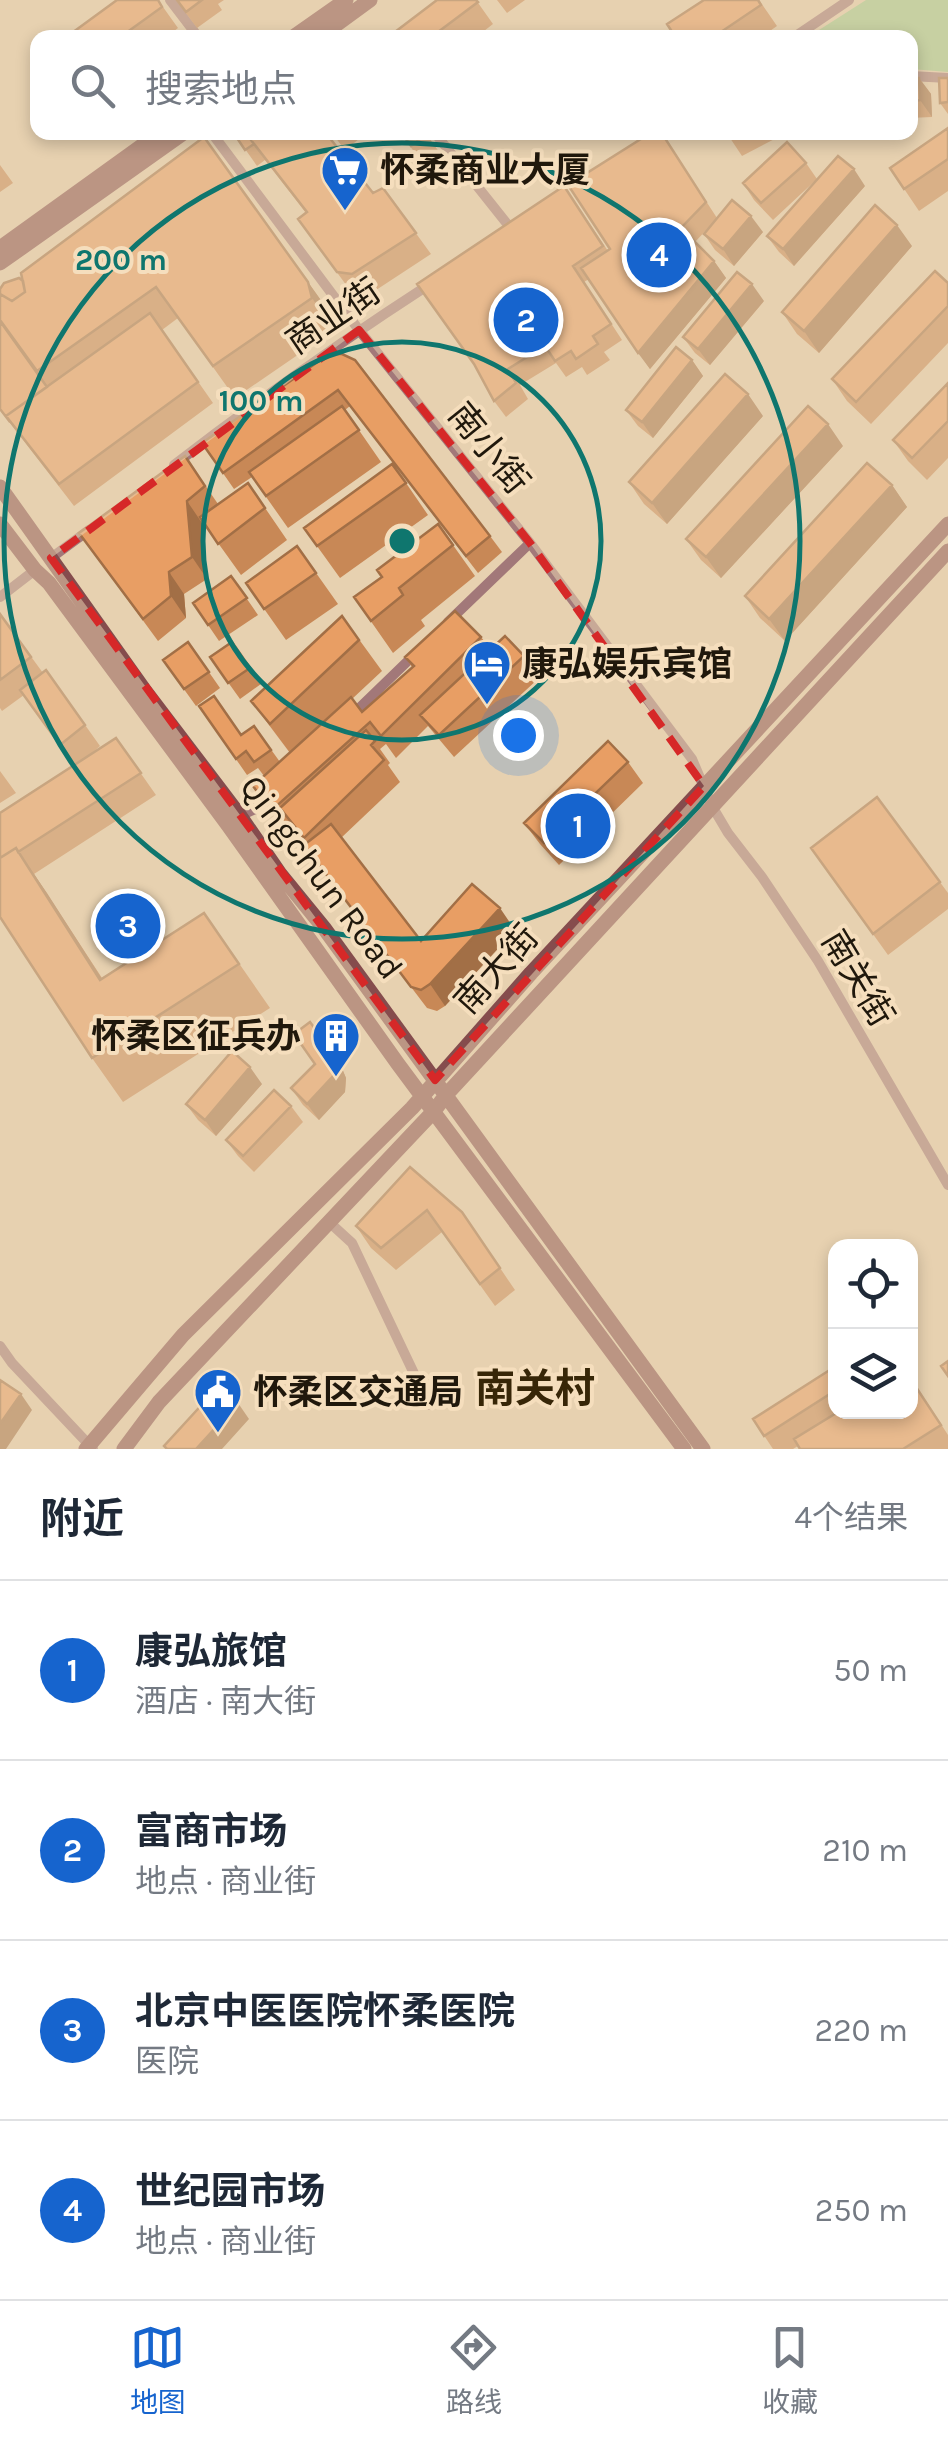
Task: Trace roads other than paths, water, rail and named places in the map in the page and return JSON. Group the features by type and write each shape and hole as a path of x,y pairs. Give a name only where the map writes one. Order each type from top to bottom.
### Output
{"main road":[{"path":"303,30 346,0"},
{"path":"329,30 370,0"},
{"path":"0,248 151,140"},
{"path":"0,263 174,140"},
{"name":"Qingchun Road","path":"0,486 703,1449"},
{"name":"Qingchun Road","path":"0,524 174,751 422,1096 684,1449"},
{"name":"南大街","path":"89,1448 183,1335 422,1096 948,524"},
{"name":"南大街","path":"124,1449 159,1402 434,1112 948,551"}],"street":[{"path":"170,0 193,30"},
{"path":"806,30 849,0"},
{"path":"918,76 948,78"},
{"name":"南小街","path":"217,140 359,330 530,543 692,759 712,806"},
{"path":"440,140 512,230"},
{"path":"497,240 528,220"},
{"name":"商业街","path":"161,475 359,330 436,280"},
{"path":"51,558 98,523"},
{"path":"433,637 530,543"},
{"path":"0,597 35,570"},
{"path":"336,730 419,650"},
{"path":"240,816 253,810 280,784"},
{"name":"南关街","path":"712,806 818,961 948,1186"},
{"path":"329,1222 352,1244 429,1405"},
{"path":"0,1346 89,1448"}],"place":[{"name":"怀柔商业大厦","path":"345,212"},
{"name":"世纪园市场","path":"659,255"},
{"name":"富商市场","path":"526,320"},
{"name":"康弘娱乐宾馆","path":"487,706"},
{"name":"康弘旅馆","path":"578,826"},
{"name":"北京中医医院怀柔医院","path":"128,926"},
{"name":"怀柔区征兵办","path":"336,1078"},
{"name":"怀柔区交通局","path":"218,1434"}],"district":[{"name":"南关村","path":"535,1388"}]}
